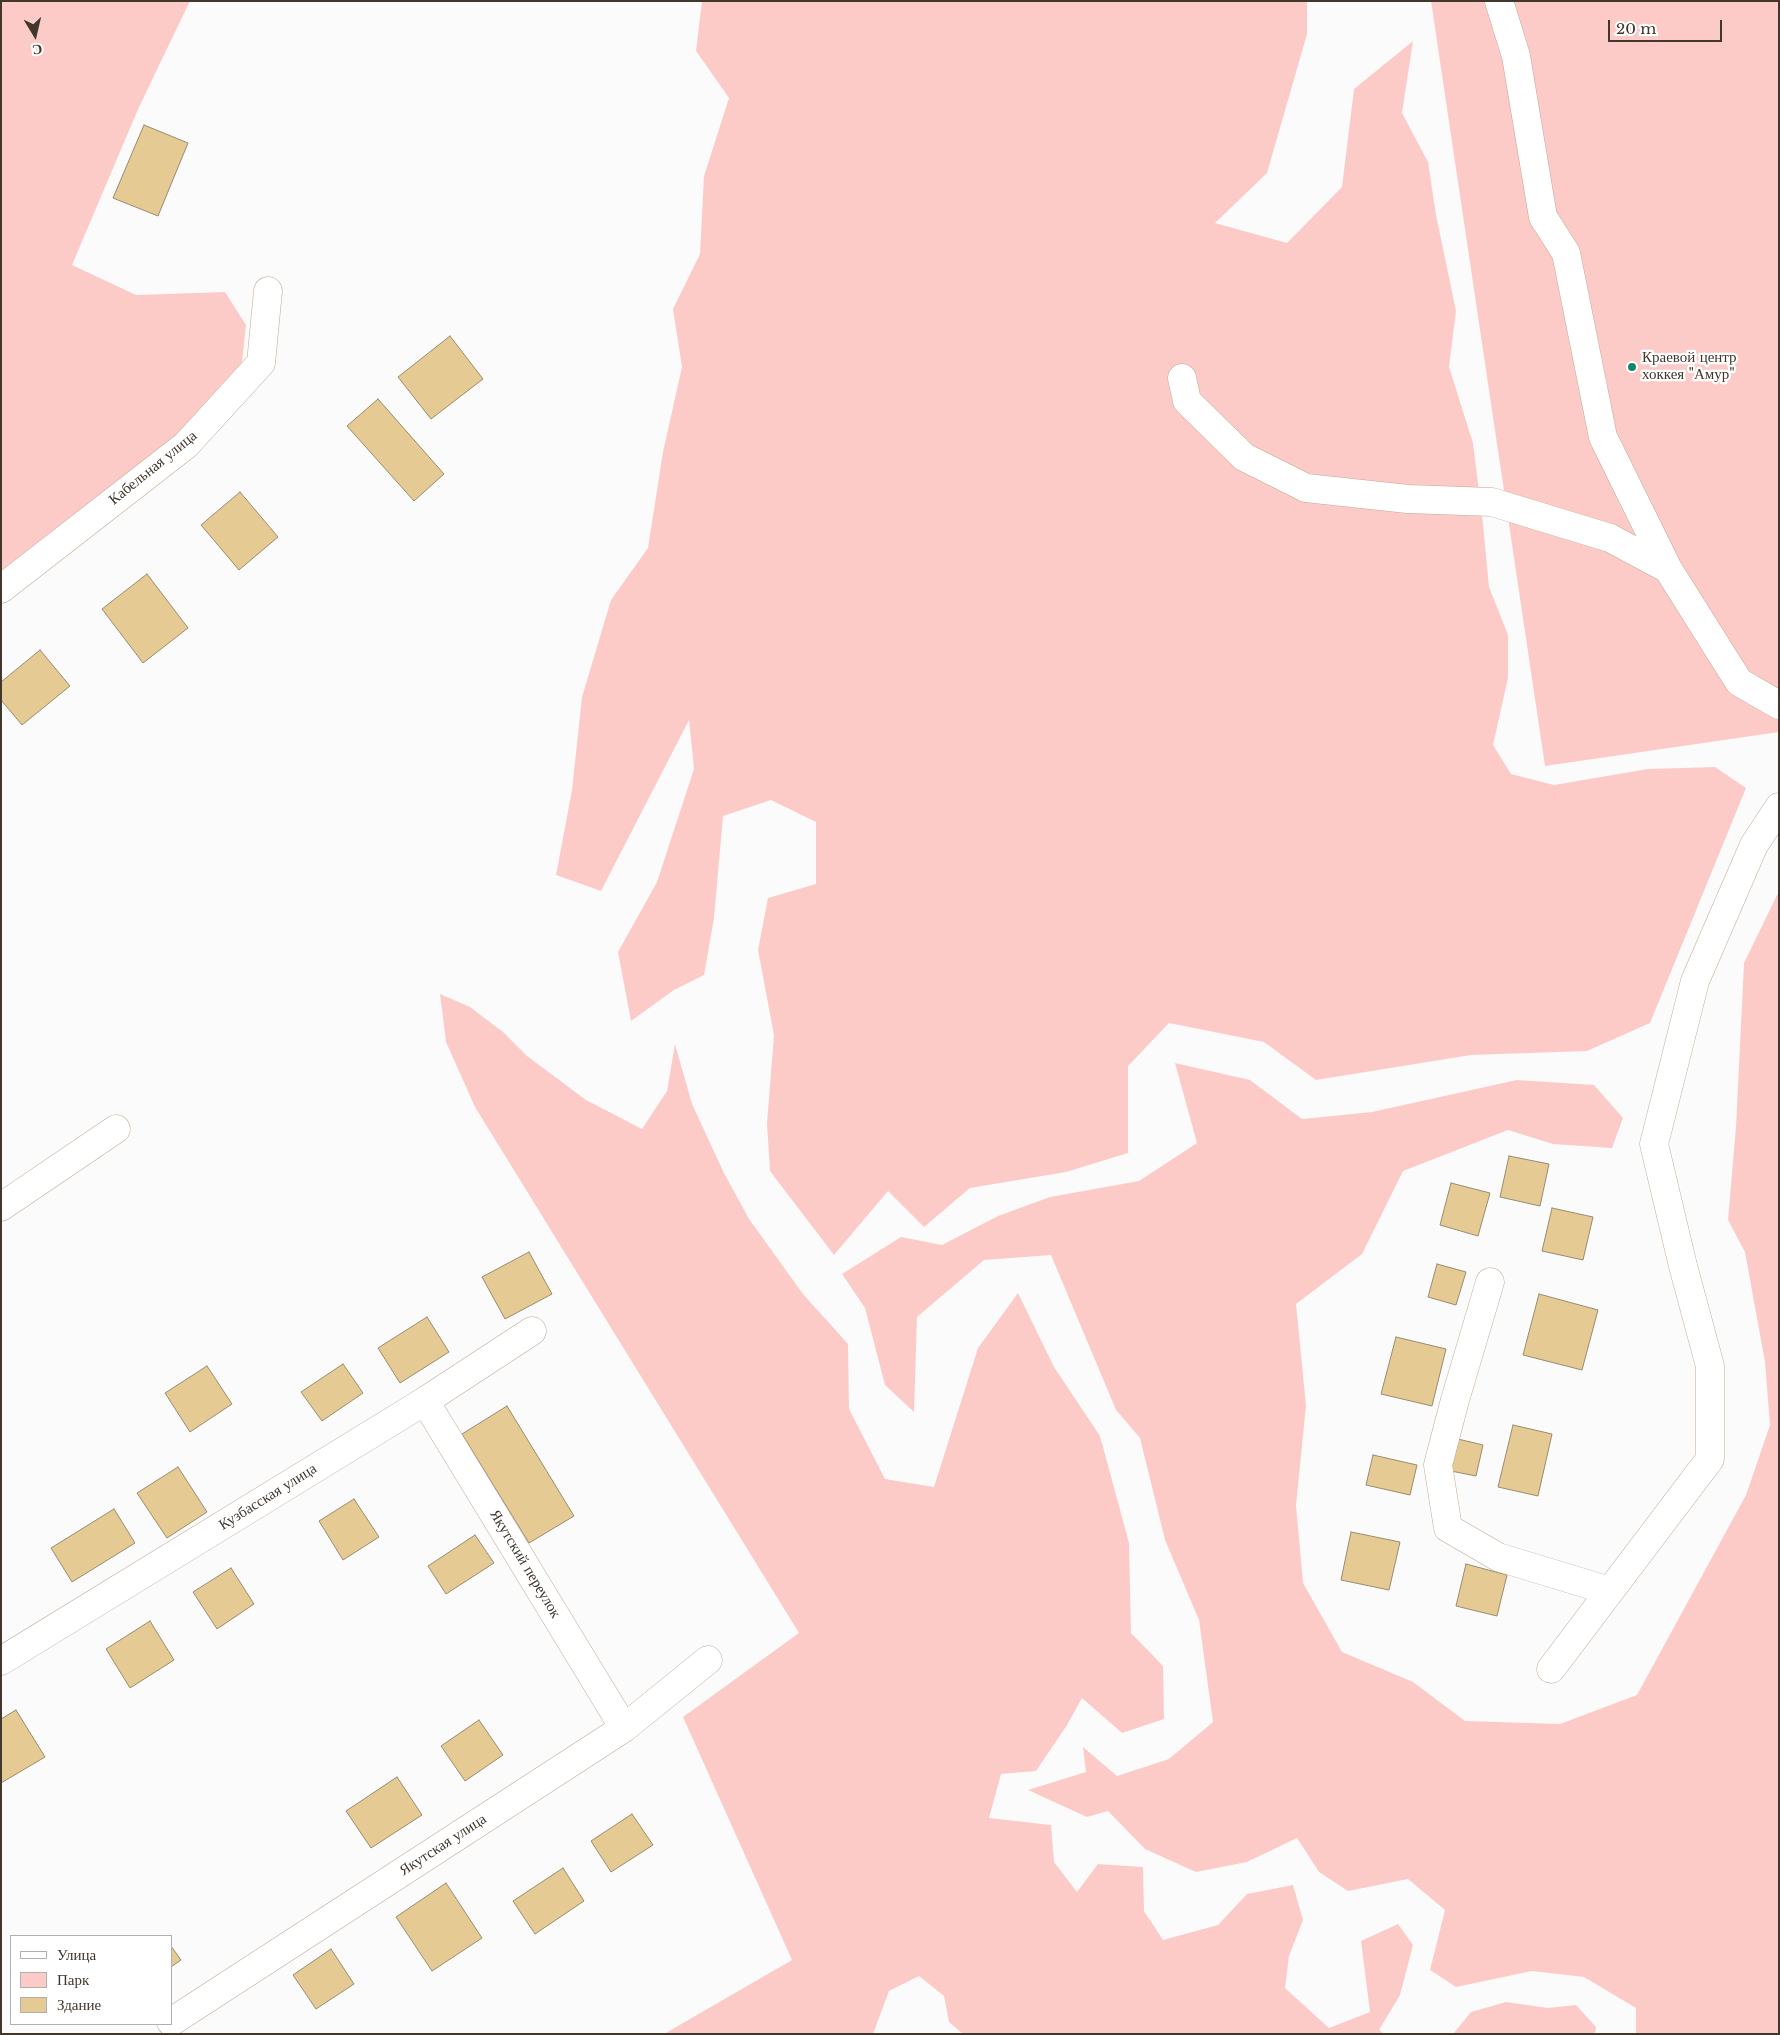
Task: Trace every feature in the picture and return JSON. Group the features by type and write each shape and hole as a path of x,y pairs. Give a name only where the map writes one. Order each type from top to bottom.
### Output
{"street":[{"path":"1499,1 1516,56 1543,217 1566,253 1603,437 1668,569 1739,682 1779,705"},
{"name":"Кабельная улица","path":"1,589 186,444 262,363 268,292"},
{"path":"1182,378 1187,401 1244,457 1306,488 1408,499 1492,502 1610,538 1668,569"},
{"path":"1551,1669 1710,1459 1710,1366 1683,1266 1654,1144 1695,981 1754,845 1779,807"},
{"path":"1,1208 116,1129"},
{"path":"1490,1282 1438,1465 1448,1528 1498,1558 1610,1591"},
{"name":"Кузбасская улица","path":"1,1661 425,1401 532,1331"},
{"name":"Якутский переулок","path":"425,1401 624,1728"},
{"name":"Якутская улица","path":"172,2022 624,1728 708,1660"},
{"name":"Якутская улица","path":"153,2034 167,2025"}],"green space":[{"path":"1,1 190,1 139,107 72,265 136,295 225,292 246,325 242,362 172,440 1,572"},
{"path":"702,1 1307,1 1307,34 1267,173 1215,223 1287,243 1342,187 1354,89 1413,41 1402,113 1428,162 1436,215 1456,311 1449,367 1473,443 1489,587 1508,635 1508,678 1493,745 1511,774 1554,785 1648,769 1715,767 1746,788 1650,1023 1587,1051 1471,1055 1316,1080 1264,1042 1169,1023 1128,1066 1128,1153 1066,1172 970,1188 924,1227 888,1191 834,1255 770,1171 767,1123 774,1035 758,950 768,898 816,884 816,822 771,800 723,816 714,918 704,975 674,990 631,1021 618,952 657,882 694,769 689,720 601,891 556,875 572,790 582,697 611,600 648,548 663,452 682,367 673,309 700,254 704,176 729,98 696,51"},
{"name":"Краевой центр хоккея \"Амур\"","path":"1431,1 1779,1 1779,732 1545,766"},
{"path":"1779,891 1779,2034 1636,2034 1636,2008 1584,1977 1532,1971 1456,1987 1430,1970 1445,1910 1408,1879 1348,1891 1319,1872 1297,1838 1247,1862 1196,1872 1145,1849 1108,1811 1087,1817 1028,1790 1086,1772 1083,1747 1117,1776 1169,1759 1213,1722 1199,1620 1165,1540 1140,1438 1116,1410 1051,1255 984,1260 917,1317 914,1412 885,1385 865,1308 842,1274 901,1237 942,1245 998,1216 1050,1197 1139,1181 1197,1143 1175,1063 1250,1080 1302,1119 1372,1112 1517,1080 1594,1085 1623,1118 1612,1148 1553,1144 1508,1130 1403,1171 1362,1254 1296,1304 1306,1406 1296,1505 1303,1583 1342,1652 1413,1682 1465,1721 1560,1724 1637,1695 1746,1495 1770,1425 1765,1362 1745,1252 1728,1220 1736,1127 1744,963"},
{"path":"440,994 470,1007 503,1032 527,1056 586,1100 642,1129 667,1091 675,1044 692,1104 724,1173 749,1219 803,1294 848,1344 849,1409 885,1479 934,1487 978,1348 1018,1293 1054,1367 1100,1436 1129,1543 1131,1633 1163,1666 1164,1719 1122,1733 1082,1698 1067,1725 1036,1771 1001,1774 989,1818 1051,1825 1054,1862 1077,1892 1098,1864 1143,1867 1144,1911 1163,1940 1218,1925 1247,1894 1293,1885 1303,1920 1289,1956 1285,1988 1329,2028 1370,2012 1361,1941 1398,1924 1413,1945 1400,1995 1379,2030 1384,2034 963,2034 949,2022 944,1996 919,1976 889,1991 873,2034 664,2034 792,1960 683,1717 799,1633 475,1107 446,1042"},
{"path":"1506,2002 1548,2008 1576,2005 1596,2027 1595,2034 1453,2034 1471,2012"}],"building":[{"path":"144,125 188,143 158,216 113,198"},
{"path":"450,336 483,379 431,419 398,377"},
{"path":"378,399 444,474 414,501 347,426"},
{"path":"240,492 278,537 239,570 201,525"},
{"path":"147,574 188,628 143,663 102,609"},
{"path":"40,650 70,686 22,725 1,700 1,682"},
{"path":"1509,1156 1549,1164 1540,1206 1500,1197"},
{"path":"1451,1183 1490,1193 1478,1236 1440,1225"},
{"path":"1552,1208 1593,1217 1583,1260 1542,1251"},
{"path":"529,1252 552,1294 505,1319 482,1277"},
{"path":"1437,1264 1466,1272 1456,1305 1428,1297"},
{"path":"1539,1294 1598,1310 1582,1370 1523,1355"},
{"path":"427,1317 449,1352 400,1383 378,1348"},
{"path":"1396,1337 1446,1349 1432,1406 1381,1394"},
{"path":"343,1364 363,1393 322,1421 301,1392"},
{"path":"207,1366 232,1404 190,1432 165,1393"},
{"path":"507,1406 574,1516 529,1543 462,1434"},
{"path":"1513,1425 1552,1434 1538,1496 1498,1487"},
{"path":"1458,1439 1483,1445 1476,1476 1451,1471"},
{"path":"1373,1455 1417,1465 1410,1495 1366,1485"},
{"path":"178,1467 207,1512 167,1538 137,1493"},
{"path":"354,1499 379,1537 343,1560 319,1521"},
{"path":"114,1509 135,1543 72,1582 51,1548"},
{"path":"1351,1532 1400,1542 1389,1590 1341,1580"},
{"path":"475,1535 494,1563 446,1594 428,1566"},
{"path":"1466,1564 1507,1575 1497,1616 1456,1606"},
{"path":"231,1568 254,1604 217,1629 193,1592"},
{"path":"150,1621 174,1660 130,1688 106,1649"},
{"path":"16,1710 45,1757 1,1783 1,1719"},
{"path":"479,1720 503,1755 465,1781 441,1746"},
{"path":"397,1777 422,1815 371,1848 346,1811"},
{"path":"632,1814 653,1845 611,1872 591,1841"},
{"path":"563,1868 584,1901 535,1934 513,1901"},
{"path":"446,1883 482,1938 432,1971 396,1917"},
{"path":"172,1947 181,1960 172,1966"},
{"path":"331,1949 354,1984 316,2009 293,1975"}],"place":[{"name":"Краевой центр хоккея \"Амур\"","path":"1632,367"}]}
